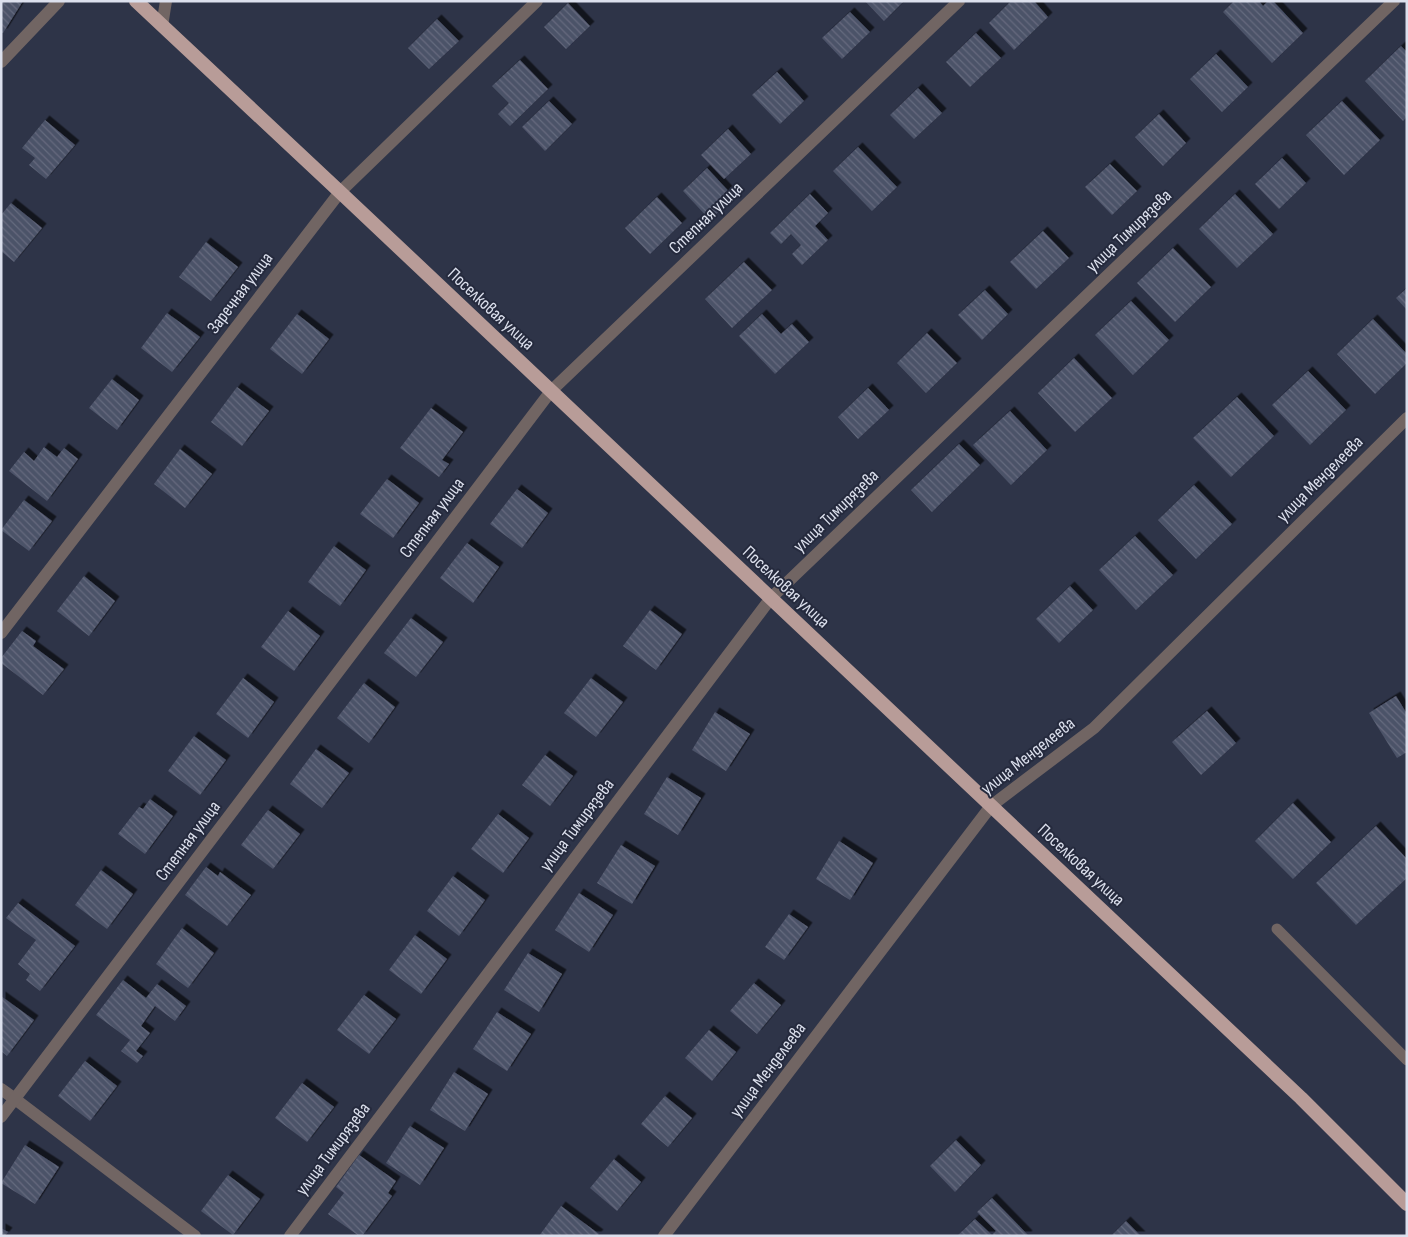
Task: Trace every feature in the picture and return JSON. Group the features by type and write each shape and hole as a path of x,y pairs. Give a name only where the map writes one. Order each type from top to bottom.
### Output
{"highway":[{"name":"Поселковая улица","path":"136,1 1301,1098 1407,1204"}],"street":[{"path":"1,62 59,1"},
{"path":"162,26 166,1"},
{"name":"Заречная улица","path":"1,633 340,192 536,1"},
{"name":"Степная улица","path":"1,1117 550,391 959,1"},
{"name":"улица Тимирязева","path":"290,1236 771,598 1394,1"},
{"name":"улица Менделеева","path":"664,1236 991,806 1094,728 1407,418"},
{"path":"1,1090 195,1236"}],"lane":[{"path":"1277,928 1407,1060"}],"building":[{"path":"1,1 23,1 3,33 1,32"},
{"path":"865,1 904,1 884,21"},
{"path":"1011,1 1034,1 1048,17 1014,50 989,23"},
{"path":"1234,1 1259,1 1263,6 1268,1 1273,1 1303,33 1272,63 1223,12"},
{"path":"568,3 590,26 566,49 544,27"},
{"path":"850,12 870,32 842,59 822,38"},
{"path":"437,19 459,41 429,69 408,48"},
{"path":"976,33 1001,58 970,87 946,62"},
{"path":"1401,46 1407,52 1407,117 1403,121 1365,81"},
{"path":"1216,54 1248,87 1222,112 1190,79"},
{"path":"520,60 548,89 510,126 498,114 509,103 492,86"},
{"path":"777,72 804,101 780,124 752,95"},
{"path":"918,88 942,113 914,139 890,115"},
{"path":"549,101 572,124 545,151 522,127"},
{"path":"1342,101 1380,140 1344,175 1306,135"},
{"path":"1159,114 1186,143 1163,166 1135,137"},
{"path":"45,120 75,145 46,179 29,165 35,158 22,148"},
{"path":"728,129 751,154 724,179 701,155"},
{"path":"858,147 897,187 872,211 833,171"},
{"path":"1282,158 1306,183 1279,209 1255,184"},
{"path":"1110,164 1137,191 1112,215 1085,187"},
{"path":"707,168 734,197 710,220 683,191"},
{"path":"810,194 828,213 815,226 828,240 802,265 792,254 801,245 791,234 781,244 770,233"},
{"path":"1235,194 1273,234 1237,268 1199,229"},
{"path":"657,197 682,223 650,254 625,228"},
{"path":"11,203 42,228 14,262 1,251 1,215"},
{"path":"1043,231 1069,258 1036,289 1010,262"},
{"path":"206,242 238,267 211,301 179,277"},
{"path":"1173,248 1211,287 1175,322 1137,283"},
{"path":"744,262 772,290 732,328 705,299"},
{"path":"1407,288 1407,310 1396,298"},
{"path":"985,290 1008,314 982,340 958,315"},
{"path":"1131,301 1169,340 1133,375 1095,335"},
{"path":"167,313 200,337 172,372 141,348"},
{"path":"297,314 329,339 302,374 270,349"},
{"path":"762,314 781,334 792,324 809,342 775,374 739,336"},
{"path":"1373,319 1407,354 1407,363 1375,394 1337,354"},
{"path":"927,333 957,363 926,393 897,363"},
{"path":"1074,358 1112,398 1075,432 1038,393"},
{"path":"1308,371 1346,410 1310,445 1272,405"},
{"path":"112,379 139,400 117,430 89,408"},
{"path":"237,387 269,411 242,446 211,422"},
{"path":"868,388 889,410 858,439 838,417"},
{"path":"1237,397 1274,436 1231,477 1193,438"},
{"path":"431,408 463,432 442,460 449,464 439,477 400,448"},
{"path":"1010,411 1047,450 1011,485 973,445"},
{"path":"959,444 980,465 932,512 911,490"},
{"path":"44,447 57,457 64,448 78,459 47,501 9,471 24,452 34,461"},
{"path":"180,449 212,474 185,508 154,484"},
{"path":"387,479 419,503 393,538 360,514"},
{"path":"1194,485 1232,524 1196,559 1158,520"},
{"path":"517,489 548,513 522,548 490,524"},
{"path":"24,500 52,521 29,551 1,530"},
{"path":"1135,536 1173,575 1136,610 1099,570"},
{"path":"467,543 499,567 473,603 440,578"},
{"path":"334,546 366,570 340,606 308,582"},
{"path":"84,576 115,601 89,636 57,611"},
{"path":"1070,586 1093,610 1059,643 1036,619"},
{"path":"650,610 682,634 656,670 623,646"},
{"path":"288,611 320,636 294,671 261,647"},
{"path":"411,618 443,642 416,677 384,653"},
{"path":"22,631 36,641 33,646 64,669 43,695 1,663 1,658"},
{"path":"243,678 274,702 248,738 216,714"},
{"path":"591,678 623,702 596,737 564,713"},
{"path":"364,683 395,707 369,743 337,718"},
{"path":"1396,696 1407,714 1407,752 1397,758 1369,713"},
{"path":"1207,711 1236,743 1201,775 1172,742"},
{"path":"715,712 750,734 726,771 692,750"},
{"path":"194,736 226,760 200,795 168,771"},
{"path":"316,749 349,773 322,808 290,784"},
{"path":"545,755 573,776 550,806 522,785"},
{"path":"667,777 701,798 678,835 644,814"},
{"path":"150,799 173,816 145,854 118,834 139,807 143,809"},
{"path":"1293,803 1331,842 1293,879 1255,841"},
{"path":"268,810 300,834 273,869 241,845"},
{"path":"498,814 529,838 503,873 471,849"},
{"path":"1376,826 1407,859 1407,878 1356,925 1316,883"},
{"path":"839,841 873,863 850,900 816,879"},
{"path":"621,845 655,866 632,904 597,883"},
{"path":"206,867 218,876 220,872 251,895 227,926 185,895"},
{"path":"101,870 133,894 107,929 75,905"},
{"path":"453,876 485,900 459,936 427,911"},
{"path":"579,893 613,915 589,952 555,930"},
{"path":"18,903 75,946 40,991 26,980 30,974 18,964 36,940 6,918"},
{"path":"789,914 808,927 784,960 765,947"},
{"path":"182,928 214,953 188,988 156,964"},
{"path":"415,935 447,959 421,994 389,970"},
{"path":"528,953 562,974 539,1012 504,990"},
{"path":"123,980 146,998 157,984 186,1006 175,1021 155,1006 141,1026 150,1033 136,1051 143,1056 137,1063 121,1051 130,1040 96,1015"},
{"path":"754,983 781,1005 757,1034 730,1011"},
{"path":"364,995 396,1019 369,1054 337,1030"},
{"path":"1,996 34,1020 7,1056 1,1051"},
{"path":"497,1012 531,1034 507,1071 473,1049"},
{"path":"709,1030 736,1052 712,1081 685,1058"},
{"path":"85,1061 117,1086 90,1121 58,1096"},
{"path":"454,1072 488,1094 465,1131 430,1110"},
{"path":"302,1083 334,1107 307,1142 275,1118"},
{"path":"665,1096 692,1118 668,1147 641,1124"},
{"path":"410,1126 444,1148 420,1185 386,1163"},
{"path":"956,1140 981,1165 955,1192 930,1166"},
{"path":"25,1145 59,1167 35,1204 1,1183"},
{"path":"359,1155 396,1181 388,1193 392,1196 362,1236 359,1236 328,1214 344,1193 336,1187"},
{"path":"614,1159 641,1182 617,1211 590,1188"},
{"path":"228,1175 260,1199 233,1235 201,1211"},
{"path":"992,1198 1028,1235 957,1236 975,1219 992,1235 996,1231 977,1212"},
{"path":"561,1206 599,1234 597,1236 539,1236"},
{"path":"1126,1221 1141,1236 1111,1236"},
{"path":"1,1228 8,1232 5,1236 1,1236"}]}
